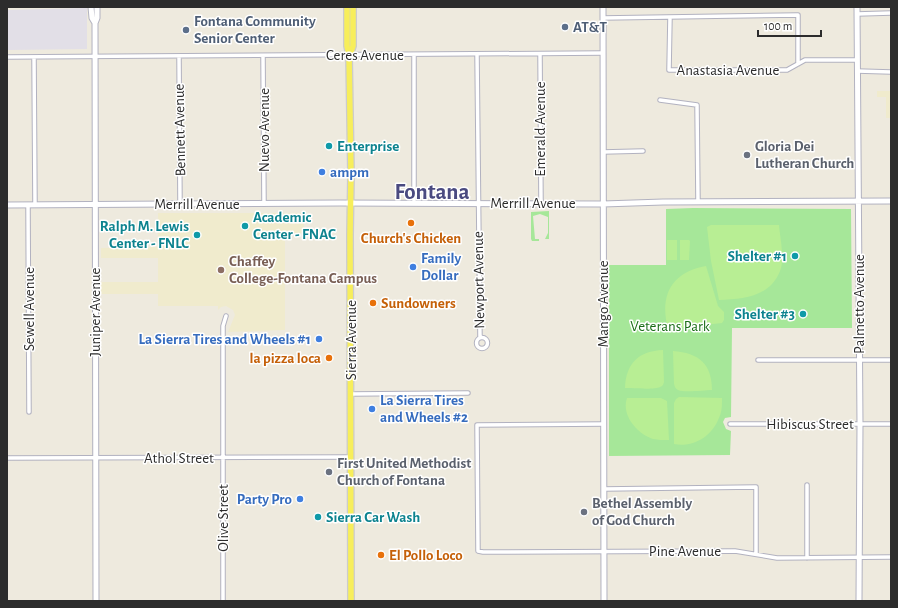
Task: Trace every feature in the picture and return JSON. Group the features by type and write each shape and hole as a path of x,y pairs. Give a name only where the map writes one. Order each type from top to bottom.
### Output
{"main road":[{"name":"Sierra Avenue","path":"347,7 351,203 351,601"},
{"name":"Sierra Avenue","path":"349,55 353,46 353,7"}],"street":[{"name":"Juniper Avenue","path":"92,7 92,18 95,23"},
{"name":"Juniper Avenue","path":"96,601 95,23 97,18 97,7"},
{"name":"Mango Avenue","path":"603,7 604,601"},
{"name":"Palmetto Avenue","path":"857,7 860,424 859,601"},
{"path":"857,14 891,13"},
{"path":"603,18 798,15 798,64"},
{"name":"Anastasia Avenue","path":"670,17 669,70 787,70 805,60 857,60"},
{"name":"Ceres Avenue","path":"7,57 603,53"},
{"name":"Newport Avenue","path":"477,54 480,338"},
{"name":"Emerald Avenue","path":"540,54 541,203"},
{"path":"414,55 414,203"},
{"name":"Bennett Avenue","path":"179,56 180,204"},
{"name":"Nuevo Avenue","path":"264,56 264,204"},
{"path":"34,57 35,205"},
{"path":"858,71 891,72"},
{"path":"660,100 697,104 698,202"},
{"path":"603,152 643,151"},
{"name":"Merrill Avenue","path":"7,205 351,203 603,204 891,201"},
{"name":"Sewell Avenue","path":"28,205 29,412"},
{"name":"Olive Street","path":"223,601 223,326 226,316"},
{"path":"758,360 891,360"},
{"path":"351,394 468,393"},
{"name":"Pine Avenue","path":"604,424 477,425 478,551 735,551 777,558 891,557"},
{"name":"Hibiscus Street","path":"730,424 891,424"},
{"name":"Athol Street","path":"7,458 351,457"},
{"path":"807,485 807,558"},
{"path":"604,489 756,486 756,554"}],"shaded area":[{"path":"87,8 87,49 7,50 7,10"},
{"path":"877,91 891,91 891,118 886,118 886,97 877,97"},
{"name":"Chaffey College-Fontana Campus","path":"158,213 304,213 304,233 285,233 285,330 228,332 235,315 233,310 226,306 221,307 218,310 218,306 158,306 158,294 101,294 101,282 158,282 158,258 101,258 101,248 158,247"}],"green space":[{"name":"Veterans Park","path":"666,209 851,209 852,328 732,328 731,417 725,418 723,422 726,429 731,431 730,455 609,456 609,265 666,265"},
{"path":"549,211 549,239 545,239 548,233 548,217 540,214 533,216 535,239 539,239 539,241 532,241 531,212"},
{"path":"711,225 779,225 782,261 780,271 770,286 755,295 737,299 719,300 711,261 707,227"},
{"path":"667,240 677,240 677,260 667,260"},
{"path":"680,240 690,241 689,260 680,260"},
{"path":"706,266 718,306 724,312 724,320 722,323 668,329 665,306 671,287 684,274 694,269"},
{"path":"663,350 664,382 662,386 643,389 625,388 628,372 635,360 647,353"},
{"path":"673,351 690,354 697,357 707,367 710,373 712,390 685,391 676,389 674,384"},
{"path":"679,397 722,398 721,412 715,426 706,436 694,443 681,445 674,444 674,403"},
{"path":"627,398 661,398 667,401 669,440 653,439 641,433 636,428 628,417 626,411"}],"place":[{"name":"AT&T","path":"565,27"},
{"name":"Fontana Community Senior Center","path":"186,30"},
{"name":"Enterprise","path":"329,146"},
{"name":"Gloria Dei Lutheran Church","path":"747,155"},
{"name":"ampm","path":"322,172"},
{"name":"Church's Chicken","path":"411,223"},
{"name":"Academic Center - FNAC","path":"245,226"},
{"name":"Ralph M. Lewis Center - FNLC","path":"197,235"},
{"name":"Shelter #1","path":"795,256"},
{"name":"Family Dollar","path":"413,267"},
{"name":"Chaffey College-Fontana Campus","path":"221,270"},
{"name":"Sundowners","path":"373,303"},
{"name":"Shelter #3","path":"803,314"},
{"name":"La Sierra Tires and Wheels #1","path":"319,339"},
{"name":"la pizza loca","path":"329,358"},
{"name":"La Sierra Tires and Wheels #2","path":"372,409"},
{"name":"First United Methodist Church of Fontana","path":"329,472"},
{"name":"Party Pro","path":"300,499"},
{"name":"Bethel Assembly of God Church","path":"584,512"},
{"name":"Sierra Car Wash","path":"318,517"},
{"name":"El Pollo Loco","path":"381,555"}],"district":[{"name":"Fontana","path":"432,192"}]}
